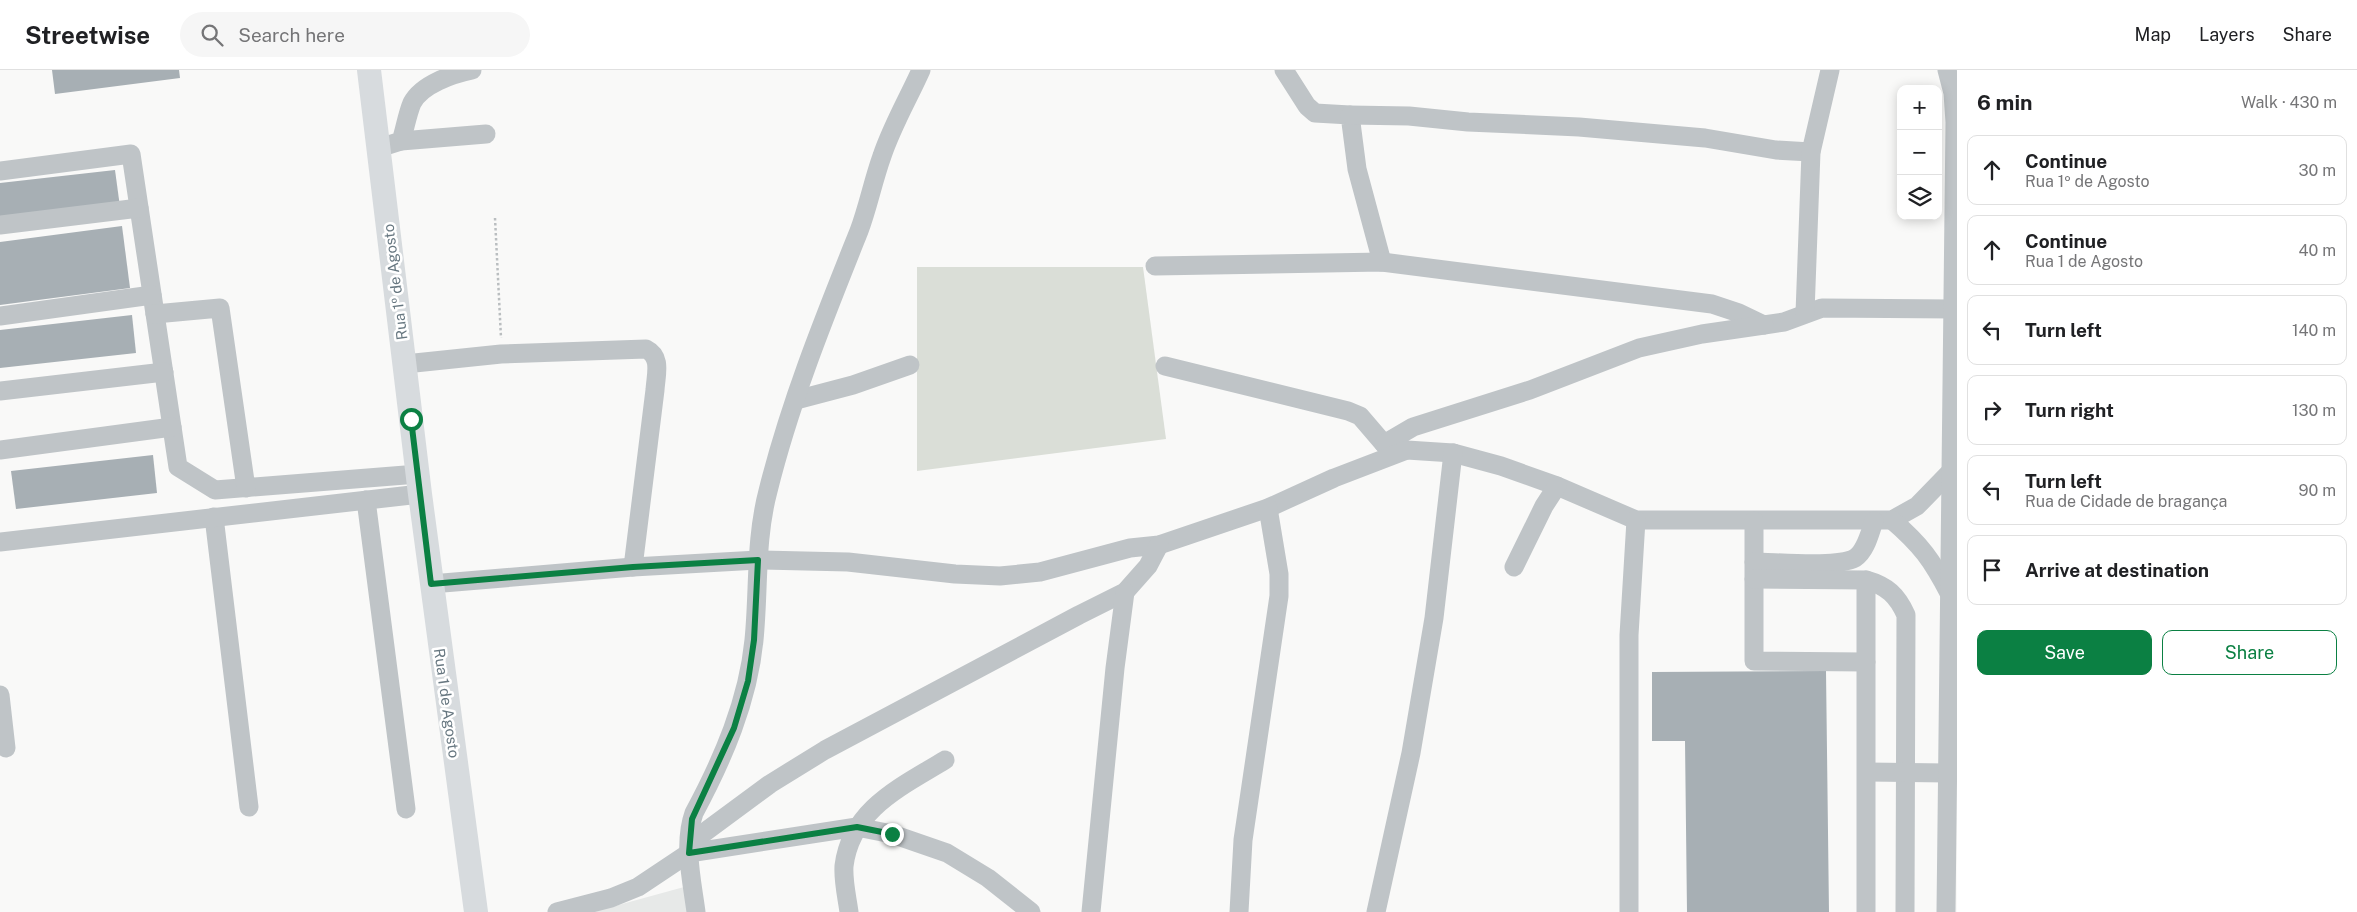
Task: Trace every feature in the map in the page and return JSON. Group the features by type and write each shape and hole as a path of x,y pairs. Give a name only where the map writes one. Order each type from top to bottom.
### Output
{"main road":[{"name":"Rua 1º de Agosto","path":"369,70 390,145 405,364 419,484"},
{"name":"Rua 1 de Agosto","path":"419,484 476,912"}],"street":[{"path":"390,145 413,102 426,90 447,76 472,70"},
{"path":"696,912 689,848 692,819 734,728 748,681 754,640 758,560 768,490 796,400 860,228 882,155 896,118 921,70"},
{"path":"1284,70 1307,106 1315,113 1409,116 1468,122 1579,127 1705,138 1776,150 1811,152"},
{"path":"1805,313 1811,152 1830,70"},
{"path":"1946,912 1955,122 1947,70"},
{"path":"1350,115 1357,169 1382,262"},
{"path":"390,145 486,134"},
{"path":"0,171 131,154 178,467 215,490 419,484"},
{"path":"0,225 139,208"},
{"path":"1155,266 1382,262 1712,304 1739,312 1764,325"},
{"path":"0,316 154,305 220,308 246,488"},
{"path":"1384,444 1413,427 1530,390 1639,348 1702,334 1784,322 1822,308 1953,308"},
{"path":"405,364 502,354 646,349 653,353 657,360 655,390 633,567"},
{"path":"796,400 853,385 910,365"},
{"path":"1165,366 1348,411 1360,416 1384,444 1407,450 1453,453 1557,486 1636,520 1883,520 1917,506 1952,470"},
{"path":"0,392 164,372"},
{"path":"0,450 172,426"},
{"path":"431,584 633,567 758,560 848,562 955,574 1000,576 1040,572 1130,548 1159,545 1268,508 1341,475 1407,450"},
{"path":"1376,912 1411,753 1434,618 1453,453"},
{"path":"0,542 366,500 419,484"},
{"path":"1514,567 1544,506 1557,486"},
{"path":"366,500 406,809"},
{"path":"1239,912 1244,840 1279,596 1279,574 1268,508"},
{"path":"214,517 249,807"},
{"path":"1629,912 1630,635 1636,520"},
{"path":"1754,570 1835,563 1855,558 1883,520"},
{"path":"1883,520 1915,540 1932,561 1950,594"},
{"path":"1754,521 1754,661 1866,662"},
{"path":"557,912 612,898 638,887 770,784 825,750 1078,615 1126,592 1148,566 1159,545"},
{"path":"1754,570 1866,580 1880,584 1891,591 1900,602 1906,615 1905,912"},
{"path":"1866,580 1866,912"},
{"path":"1092,912 1115,668 1126,592"},
{"path":"0,695 6,748"},
{"path":"849,912 844,868 848,848 857,827 873,807 886,796 945,760"},
{"path":"1867,772 1948,773"},
{"path":"689,848 857,827 892,834 947,853 988,878 1032,912"}],"path":[{"path":"495,218 502,354"}],"shaded area":[{"path":"917,267 1143,267 1166,439 917,471"},
{"path":"684,887 687,912 593,912"}],"building":[{"path":"52,70 179,70 180,78 55,94"},
{"path":"115,170 120,207 0,221 0,183"},
{"path":"122,226 130,288 0,305 0,242"},
{"path":"132,315 136,353 0,368 0,330"},
{"path":"153,455 157,493 16,509 11,471"},
{"path":"1826,671 1829,912 1687,912 1685,741 1652,741 1652,672"}],"route":[{"path":"411,419 431,584 633,567 758,560 754,640 748,681 734,728 694,813 689,853 857,827 892,834"}]}
